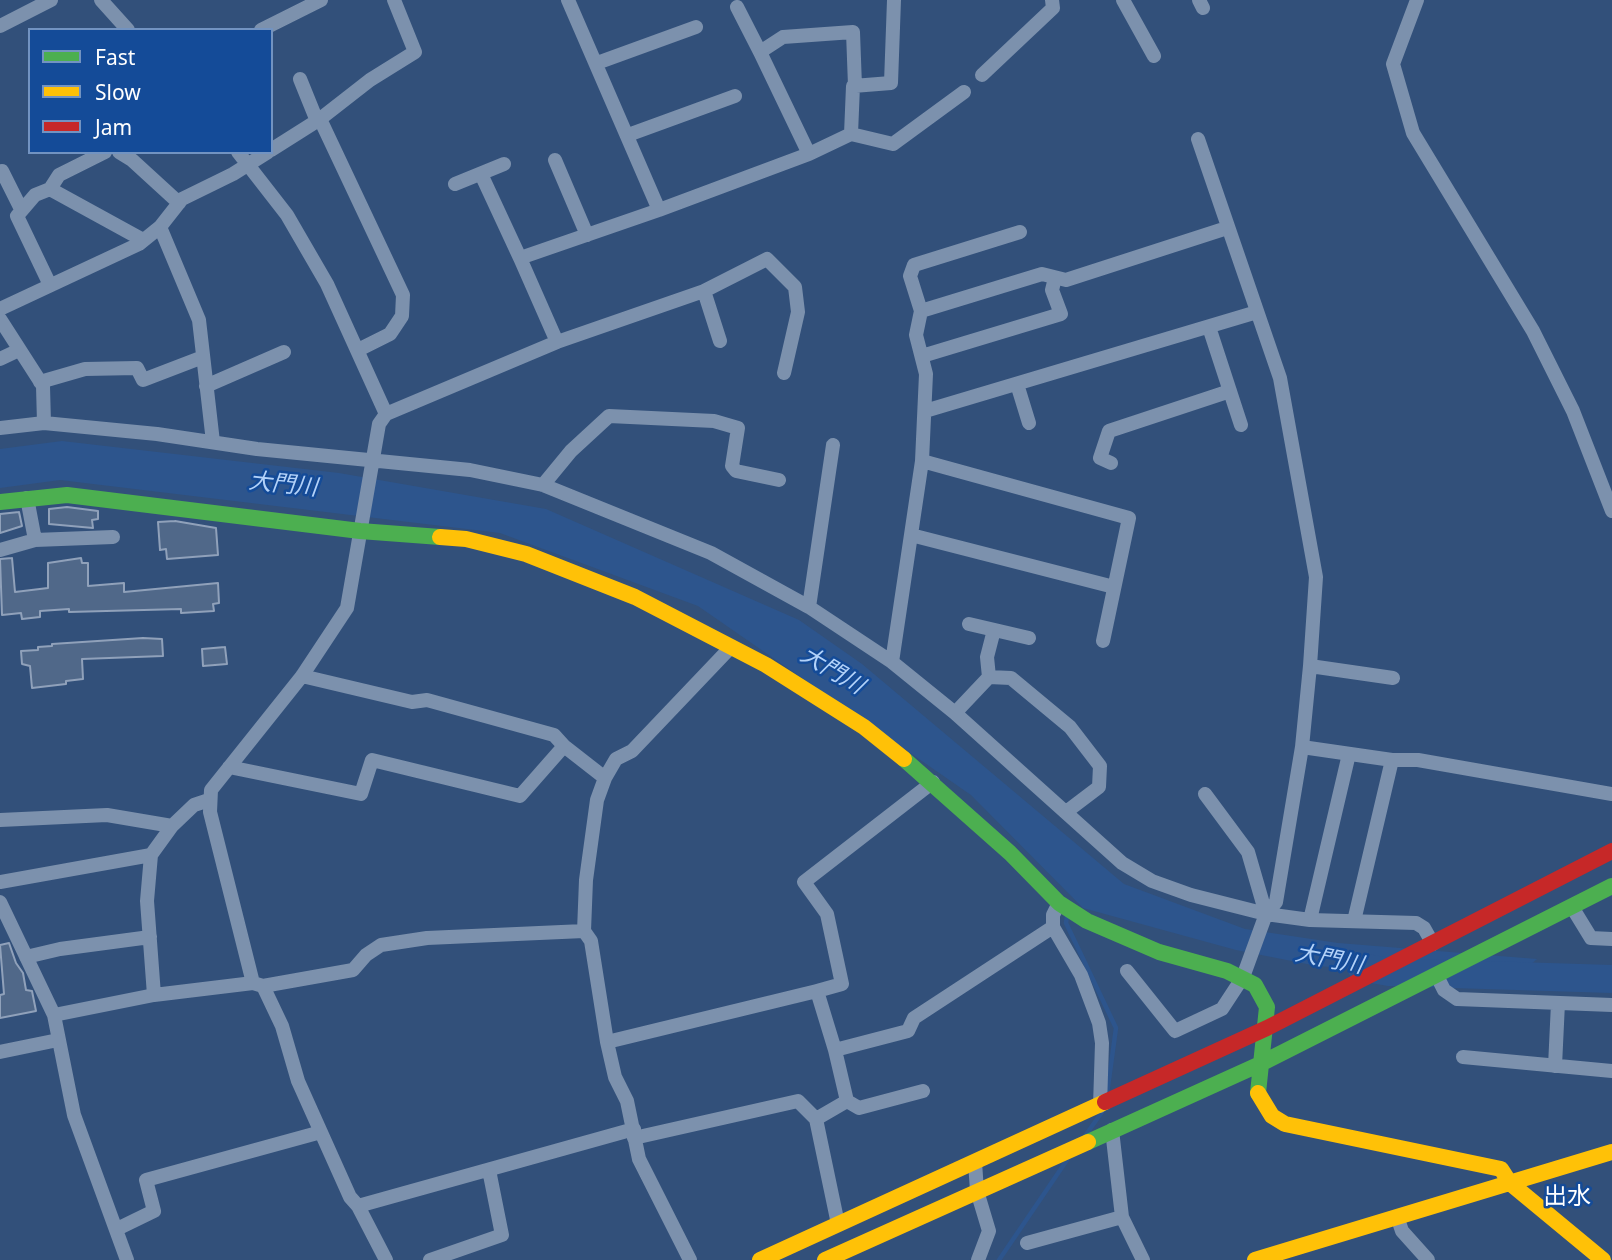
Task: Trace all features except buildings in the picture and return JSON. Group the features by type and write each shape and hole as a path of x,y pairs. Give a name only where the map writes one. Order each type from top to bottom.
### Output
{"street":[{"path":"0,26 51,0"},
{"path":"101,0 126,28"},
{"path":"265,28 321,0"},
{"path":"273,149 319,120 370,80 415,52 394,0"},
{"path":"568,0 659,210"},
{"path":"855,86 891,83 894,0"},
{"path":"982,75 1053,8 1052,0"},
{"path":"1123,0 1154,56"},
{"path":"1418,0 1394,64 1413,133 1533,331 1573,411 1612,511"},
{"path":"737,7 809,154"},
{"path":"597,62 696,27"},
{"path":"760,52 783,37 853,32 855,86 851,134"},
{"path":"300,79 403,295 402,316 390,334 358,350"},
{"path":"520,258 809,154 851,134 893,144 964,92"},
{"path":"628,135 735,96"},
{"path":"1127,971 1175,1031 1222,1009 1244,971 1265,917 1276,902 1302,747 1310,666 1317,577 1280,378 1198,139"},
{"path":"122,154 179,203"},
{"path":"240,154 287,215 327,284 386,414"},
{"path":"0,309 143,240 160,227 179,203 265,154"},
{"path":"50,285 17,216 35,195 50,189 59,176 82,158"},
{"path":"555,160 587,235"},
{"path":"455,184 504,164"},
{"path":"0,172 2,171 21,209"},
{"path":"481,174 556,342"},
{"path":"50,189 143,240"},
{"path":"160,227 199,320 213,442"},
{"path":"921,311 1042,274 1066,280 1227,229"},
{"path":"892,662 922,461 925,411 926,374 916,335 921,311 911,276 914,265 1020,232"},
{"path":"386,1260 358,1206 350,1197 258,984 210,812 211,789 302,676 347,608 379,424 386,414 556,342 704,292 767,259 795,288 798,312 785,373"},
{"path":"922,356 1061,314 1052,290 1055,278"},
{"path":"704,292 720,341"},
{"path":"925,411 1257,312"},
{"path":"0,319 40,382 44,423"},
{"path":"1209,327 1241,425"},
{"path":"0,359 19,350"},
{"path":"206,386 284,352"},
{"path":"40,382 85,369 137,369 143,380 203,357"},
{"path":"1017,384 1029,423"},
{"path":"1111,463 1100,458 1109,431 1230,391"},
{"path":"543,485 571,451 609,416 714,421 738,428 732,466 736,471 779,480"},
{"path":"0,428 44,423 372,463 470,470 543,485 711,553 809,607 892,662 955,713 1122,863 1152,881 1265,917 1416,923 1424,928 1433,944"},
{"path":"809,607 833,445"},
{"path":"922,461 1129,518 1103,641"},
{"path":"0,502 67,495 466,539 526,554 635,597 766,665 864,727 933,782 1010,852 1059,903 1087,921 1160,952 1244,971 1262,994 1267,1007 1256,1081 1260,1100 1272,1116 1285,1124 1501,1169 1510,1183 1603,1260"},
{"path":"27,498 35,540"},
{"path":"911,535 1114,587"},
{"path":"0,550 35,540 113,537"},
{"path":"969,624 1029,638"},
{"path":"955,713 989,677 988,657 994,630"},
{"path":"690,1260 639,1159 607,1042 591,941 584,931 586,880 597,800 616,759 632,751 732,647"},
{"path":"1310,666 1393,678"},
{"path":"302,676 412,702 427,700 554,735 605,778"},
{"path":"989,677 1011,678 1070,727 1100,766 1099,787 1066,812"},
{"path":"229,767 360,794 372,760 520,796 564,746"},
{"path":"1302,747 1392,760 1418,760 1612,793"},
{"path":"1310,919 1349,754"},
{"path":"1354,921 1392,760"},
{"path":"607,1042 842,984 827,914 804,882 933,782"},
{"path":"1205,794 1248,852 1265,917"},
{"path":"154,995 147,901 151,855 172,826 194,805 209,800"},
{"path":"0,820 107,815 172,826"},
{"path":"760,1260 1266,1028 1612,851"},
{"path":"0,882 151,855"},
{"path":"825,1260 1258,1065 1612,887"},
{"path":"0,902 54,1015 74,1115 127,1260"},
{"path":"1059,903 1053,915 1053,927 1081,975 1099,1023 1102,1043 1100,1106"},
{"path":"1572,907 1591,938 1612,939"},
{"path":"835,1050 908,1031 914,1018 1053,927"},
{"path":"54,1015 154,995 353,970 366,955 381,945 427,938 584,931"},
{"path":"26,957 60,949 150,937"},
{"path":"1437,976 1449,995 1457,999 1612,1005"},
{"path":"817,991 847,1101 859,1108 923,1091"},
{"path":"1555,1066 1558,1003"},
{"path":"0,1052 58,1041"},
{"path":"1463,1057 1612,1071"},
{"path":"358,1206 634,1134 798,1101 816,1119 838,1224"},
{"path":"816,1119 847,1101"},
{"path":"1112,1130 1122,1217 1143,1260"},
{"path":"117,1229 154,1211 146,1180 321,1132"},
{"path":"1255,1260 1398,1219 1612,1152"},
{"path":"975,1162 977,1191 989,1231 978,1260"},
{"path":"430,1260 502,1235 489,1170"},
{"path":"1027,1243 1122,1217"},
{"path":"1398,1219 1402,1231 1428,1260"}],"water":[{"path":"62,441 339,473 546,509 799,620 862,664 1124,884 1245,929 1338,943 1537,959 1513,980 1317,966 1236,950 1083,908 971,795 698,606 500,533 60,480 0,488 0,449"}],"waterway":[{"path":"1067,915 1066,923 1116,1028 1107,1094"},
{"name":"大門川","path":"1361,967 1389,972 1612,979"},
{"path":"1085,1136 1102,1112"},
{"path":"999,1260 1067,1160"}],"traffic: fast":[{"path":"0,502 67,495 360,531 440,537"},
{"path":"904,759 1010,853 1059,903 1087,921 1159,952 1227,971 1255,985 1267,1007 1258,1093"},
{"path":"1088,1142 1258,1065 1612,886"}],"traffic: slow":[{"path":"440,537 466,539 526,554 635,597 766,665 864,727 904,759"},
{"path":"1258,1093 1272,1116 1285,1124 1501,1169 1510,1183 1603,1260"},
{"path":"760,1260 1105,1102"},
{"path":"825,1260 1088,1142"},
{"path":"1255,1260 1612,1152"}],"traffic: jam":[{"path":"1105,1102 1267,1028 1612,851"}],"district":[{"name":"出水","path":"1567,1197"}]}
